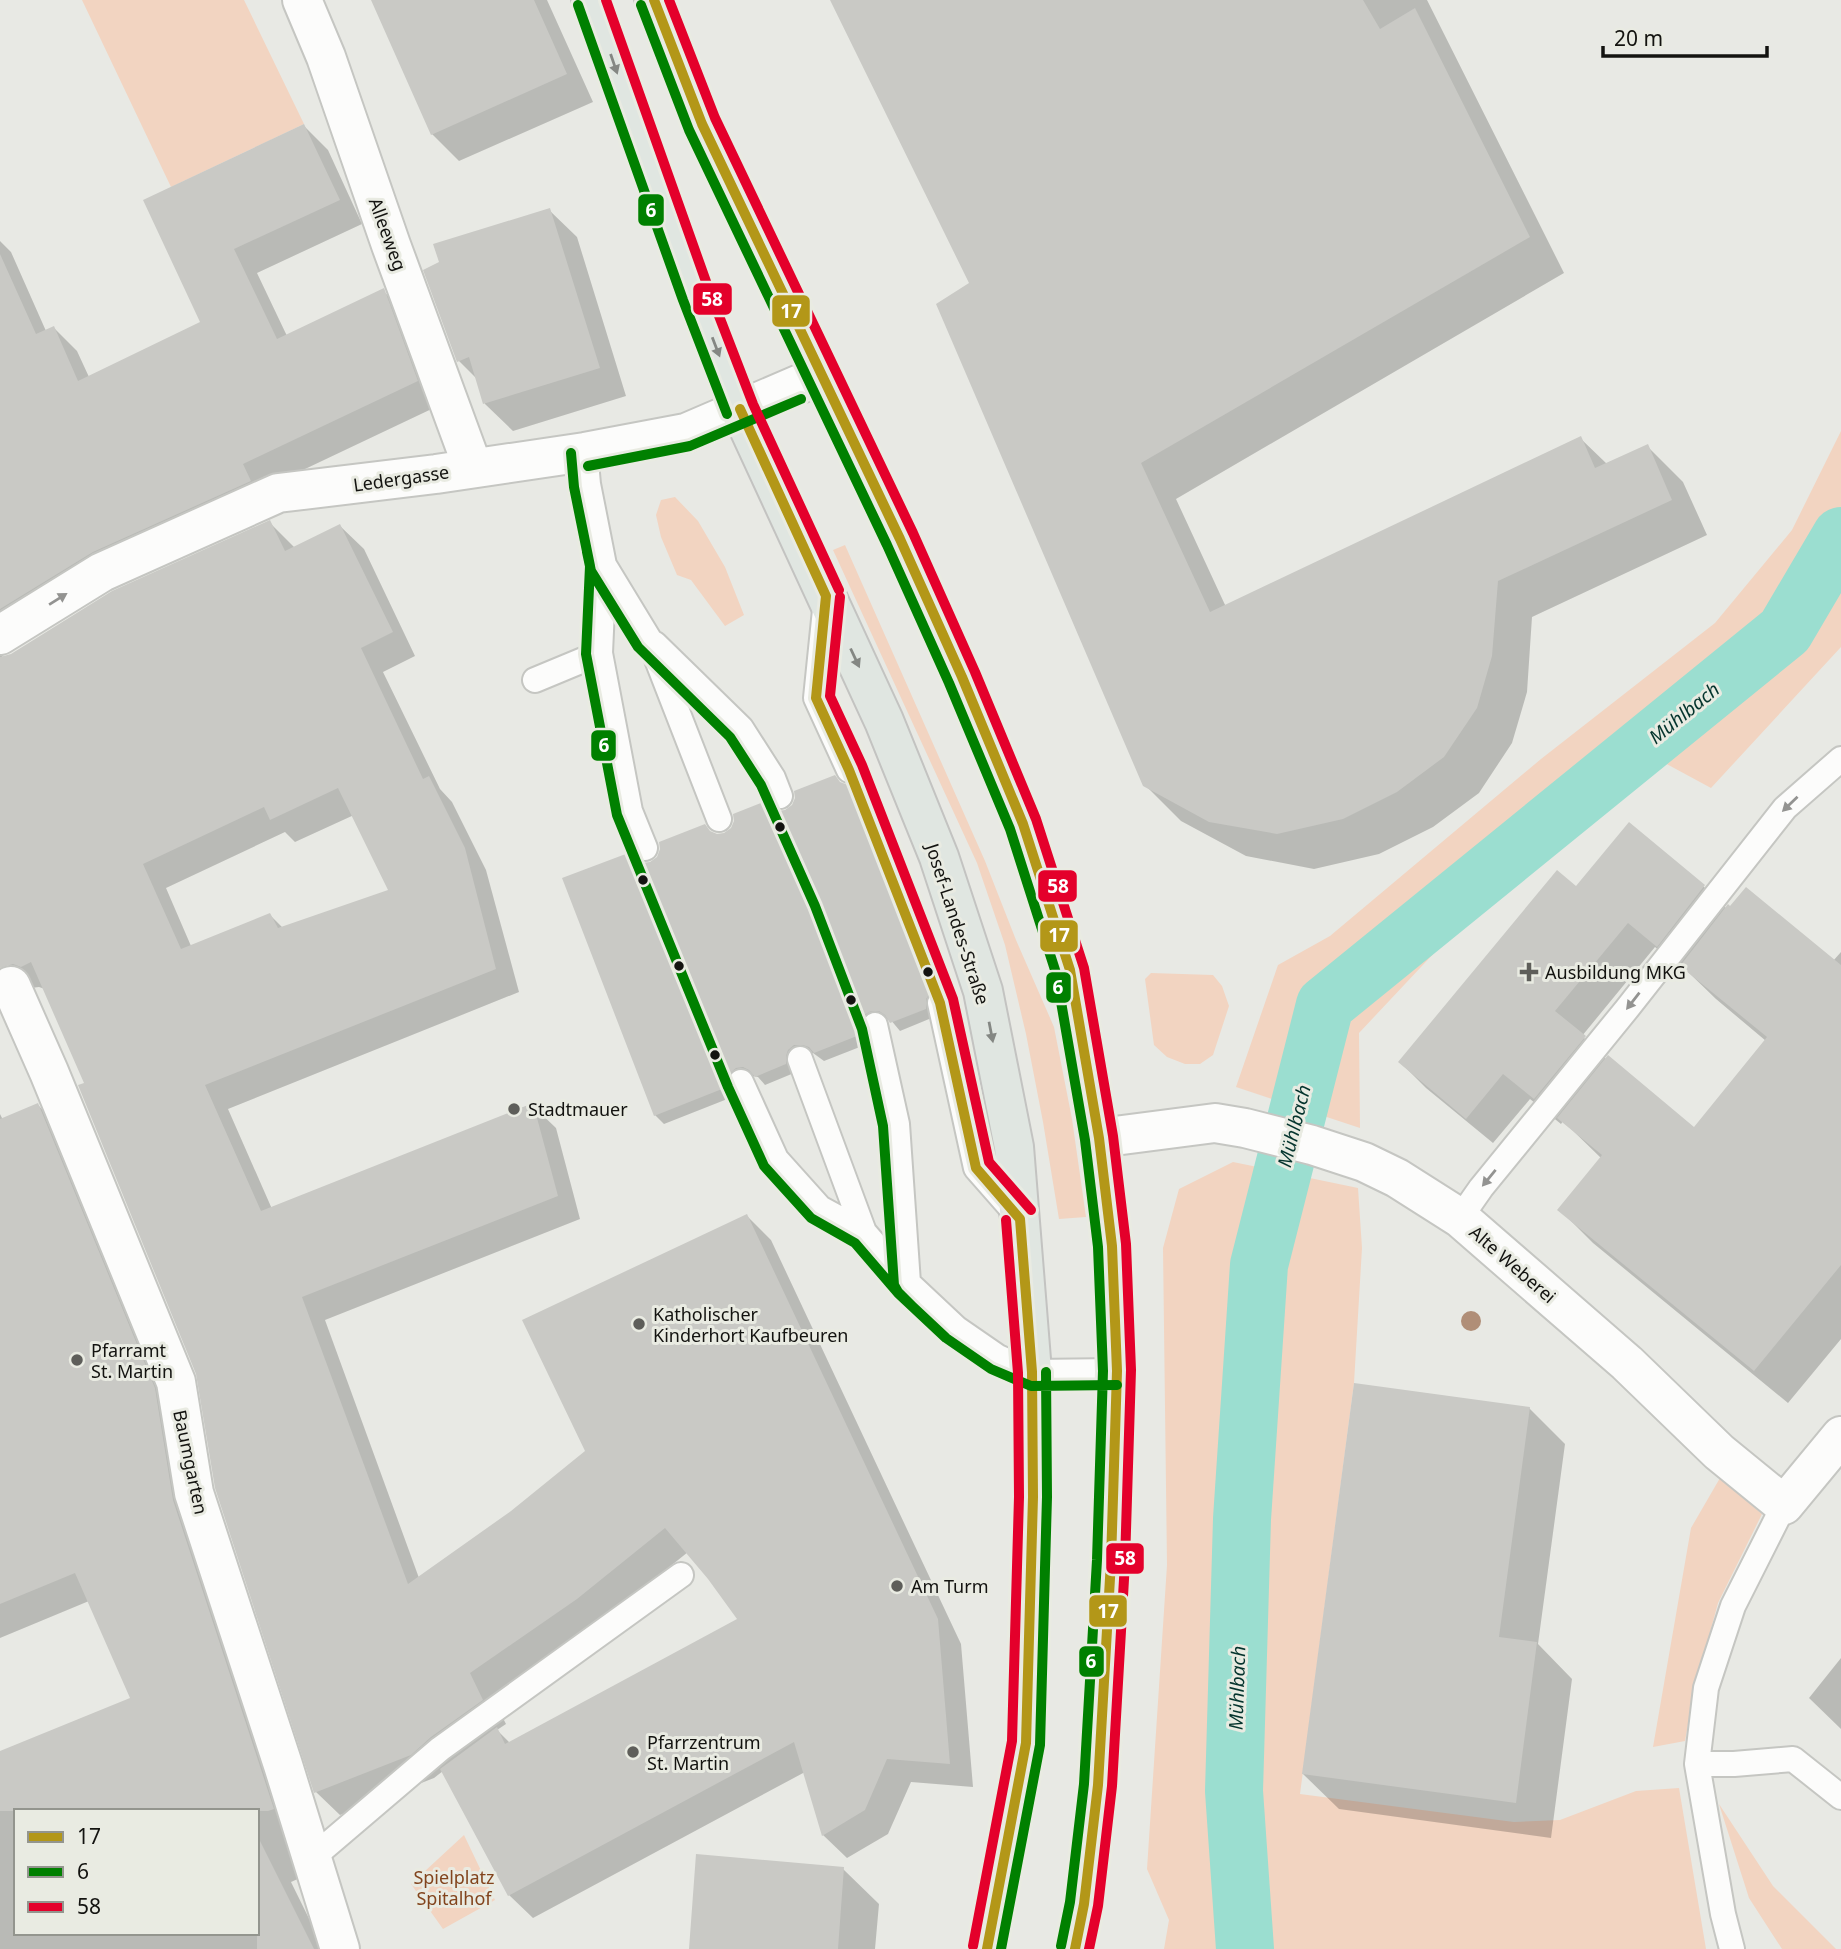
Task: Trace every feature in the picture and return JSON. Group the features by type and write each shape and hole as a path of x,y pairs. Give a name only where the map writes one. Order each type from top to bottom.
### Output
{"main road":[{"name":"Josef-Landes-Straße","path":"591,0 696,295 740,409 884,721 934,845 983,991 1014,1147 1032,1372 1033,1497 1026,1743 988,1949"},
{"path":"654,0 702,124 895,529 962,677 1023,824 1070,970 1099,1138 1112,1245 1117,1371 1111,1561 1098,1785 1084,1904 1075,1949"}],"street":[{"name":"Alleeweg","path":"302,0 326,57 391,245 473,468"},
{"name":"Ledergasse","path":"0,635 103,572 278,493 585,452 686,433 821,374"},
{"name":"Baumgarten","path":"11,986 50,1072 176,1382 194,1493 340,1949"},
{"name":"Alte Weberei","path":"1099,1138 1215,1124 1245,1128 1364,1162 1397,1178 1460,1219 1628,1363 1719,1452 1784,1505"},
{"path":"1784,1505 1841,1437"}],"lane":[{"path":"585,452 588,484 604,565 600,653 630,811 645,848"},
{"path":"604,565 649,639 719,819"},
{"path":"826,596 816,698 849,770"},
{"path":"649,639 741,727 773,778 780,796"},
{"path":"535,680 600,653"},
{"path":"1460,1219 1481,1188 1785,808 1841,759"},
{"path":"940,1003 976,1168 1020,1219"},
{"path":"874,1025 897,1124 908,1283"},
{"path":"800,1059 864,1232 908,1283 956,1328 998,1357 1032,1372 1117,1371"},
{"path":"741,1082 776,1158 820,1208 864,1232"},
{"path":"1732,1949 1723,1914 1697,1764 1706,1688 1732,1606 1784,1505"},
{"path":"312,1858 440,1749 681,1575"},
{"path":"1697,1764 1793,1759 1841,1797"}],"green space":[{"path":"82,0 244,0 304,124 171,187"},
{"path":"1841,431 1841,647 1711,788 1650,755 1529,852 1359,1033 1360,1128 1236,1087 1278,965 1330,936 1541,759 1715,623 1792,530"},
{"path":"675,497 698,521 725,567 744,615 725,626 691,580 677,575 661,537 656,515 661,500"},
{"path":"845,545 985,861 1054,1027 1072,1119 1086,1217 1059,1219 1026,1034 1005,945 977,863 833,550"},
{"path":"1151,973 1213,975 1222,986 1229,1006 1213,1055 1200,1064 1185,1064 1167,1057 1154,1045 1145,979"},
{"path":"1233,1162 1358,1188 1362,1248 1354,1383 1300,1794 1514,1822 1560,1820 1636,1791 1679,1788 1706,1949 1164,1949 1169,1920 1147,1869 1167,1565 1163,1248 1179,1189"},
{"path":"1720,1478 1762,1514 1718,1603 1694,1691 1685,1741 1653,1747 1691,1528"},
{"path":"1719,1804 1773,1886 1836,1949 1782,1949 1749,1898"},
{"name":"Spielplatz Spitalhof","path":"464,1835 495,1900 443,1929 411,1884"}],"building":[{"path":"371,0 534,0 567,74 431,135"},
{"path":"830,0 1363,0 1380,29 1415,8 1530,237 1141,463 1210,612 1581,436 1595,468 1648,444 1672,500 1498,581 1492,656 1477,708 1444,757 1397,792 1343,819 1277,834 1209,822 1143,786 936,304 969,283"},
{"path":"304,124 340,200 234,249 277,339 384,288 418,381 243,464 251,481 93,552 0,609 0,254 36,334 54,326 78,381 200,322 143,200"},
{"path":"550,208 600,368 483,404 469,357 457,362 423,270 439,262 433,244"},
{"path":"270,520 285,551 340,524 393,632 361,648 423,779 429,776 465,848 496,969 205,1085 261,1211 533,1103 558,1196 302,1297 408,1584 511,1511 585,1451 522,1320 747,1214 938,1619 950,1764 887,1759 865,1810 822,1836 794,1742 508,1896 440,1769 497,1727 505,1744 737,1619 665,1528 577,1599 470,1673 483,1700 431,1737 411,1755 314,1793 215,1488 196,1374 78,1085 84,1083 31,962 21,967 13,964 0,968 0,657 11,654 112,591","holes":["338,788 388,890 278,928 270,913 181,949 143,864 264,807 270,820"]},
{"path":"835,775 840,782 848,785 856,783 862,775 949,992 938,988 926,999 926,1009 890,1023 879,1011 871,1011 861,1020 862,1034 814,1053 809,1047 794,1045 788,1050 786,1064 755,1077 743,1067 736,1068 729,1074 727,1087 654,1116 562,878 631,852 636,860 642,863 650,862 657,857 659,842 705,824 710,831 724,833 731,828 733,814 766,801 771,808 785,810 792,805 794,791"},
{"path":"1629,822 1705,885 1657,947 1628,923 1555,1011 1586,1036 1534,1099 1503,1074 1466,1119 1398,1062 1557,870 1576,886"},
{"path":"1746,887 1841,965 1841,1265 1754,1371 1557,1210 1602,1155 1557,1118 1608,1055 1694,1127 1767,1037 1680,966 1728,904 1730,906"},
{"path":"38,1103 155,1388 173,1500 274,1809 0,1811 0,1751 130,1698 75,1573 0,1604 0,1119"},
{"path":"1354,1383 1530,1407 1499,1637 1537,1642 1516,1803 1302,1774"},
{"path":"259,1839 314,1949 257,1949 259,1935"},
{"path":"696,1854 844,1867 838,1949 689,1949"}],"waterway":[{"name":"Mühlbach","path":"1245,1949 1234,1791 1242,1519 1259,1265 1325,1005 1785,631 1841,536"}],"transit line":[{"name":"58","path":"606,0 709,290 753,404 839,590"},
{"name":"17","path":"654,0 702,124 900,539 962,677 1023,824 1070,970 1099,1138 1112,1246 1117,1371 1111,1561 1098,1785 1084,1904 1075,1949"},
{"name":"58","path":"669,0 715,118 913,533 975,672 1036,819 1084,968 1113,1136 1126,1244 1131,1370 1125,1562 1112,1786 1098,1906 1089,1949"},
{"name":"6","path":"578,5 683,300 727,414"},
{"name":"6","path":"641,5 689,130 887,545 949,683 1010,829 1056,973 1085,1140 1098,1247 1103,1371 1097,1560 1084,1784 1070,1902 1061,1946"},
{"name":"6","path":"588,466 690,446 801,399"},
{"name":"17","path":"740,409 826,596"},
{"name":"6","path":"571,453 574,487 590,566 586,654 617,815 728,1087 764,1166 811,1218 855,1243 898,1293 946,1338 991,1369 1031,1386 1117,1385"},
{"name":"6","path":"587,552 591,571 638,647 730,737 761,785 815,906 862,1029 883,1126 894,1285 913,1307"},
{"name":"17","path":"826,596 816,698 849,770 940,1003 976,1168 1020,1219"},
{"name":"58","path":"840,597 830,696 862,765 953,999 989,1162 1031,1210"},
{"name":"17","path":"987,1949 1026,1743 1033,1497 1032,1372 1020,1219"},
{"name":"58","path":"973,1946 1012,1741 1019,1497 1018,1373 1006,1220"},
{"name":"6","path":"1001,1949 1040,1745 1047,1497 1046,1372"}],"place":[{"name":"Ausbildung MKG","path":"1529,972"},
{"name":"Stadtmauer","path":"514,1109"},
{"name":"Katholischer Kinderhort Kaufbeuren","path":"639,1324"},
{"name":"Pfarramt St. Martin","path":"77,1360"},
{"name":"Am Turm","path":"897,1586"},
{"name":"Pfarrzentrum St. Martin","path":"633,1752"}]}
